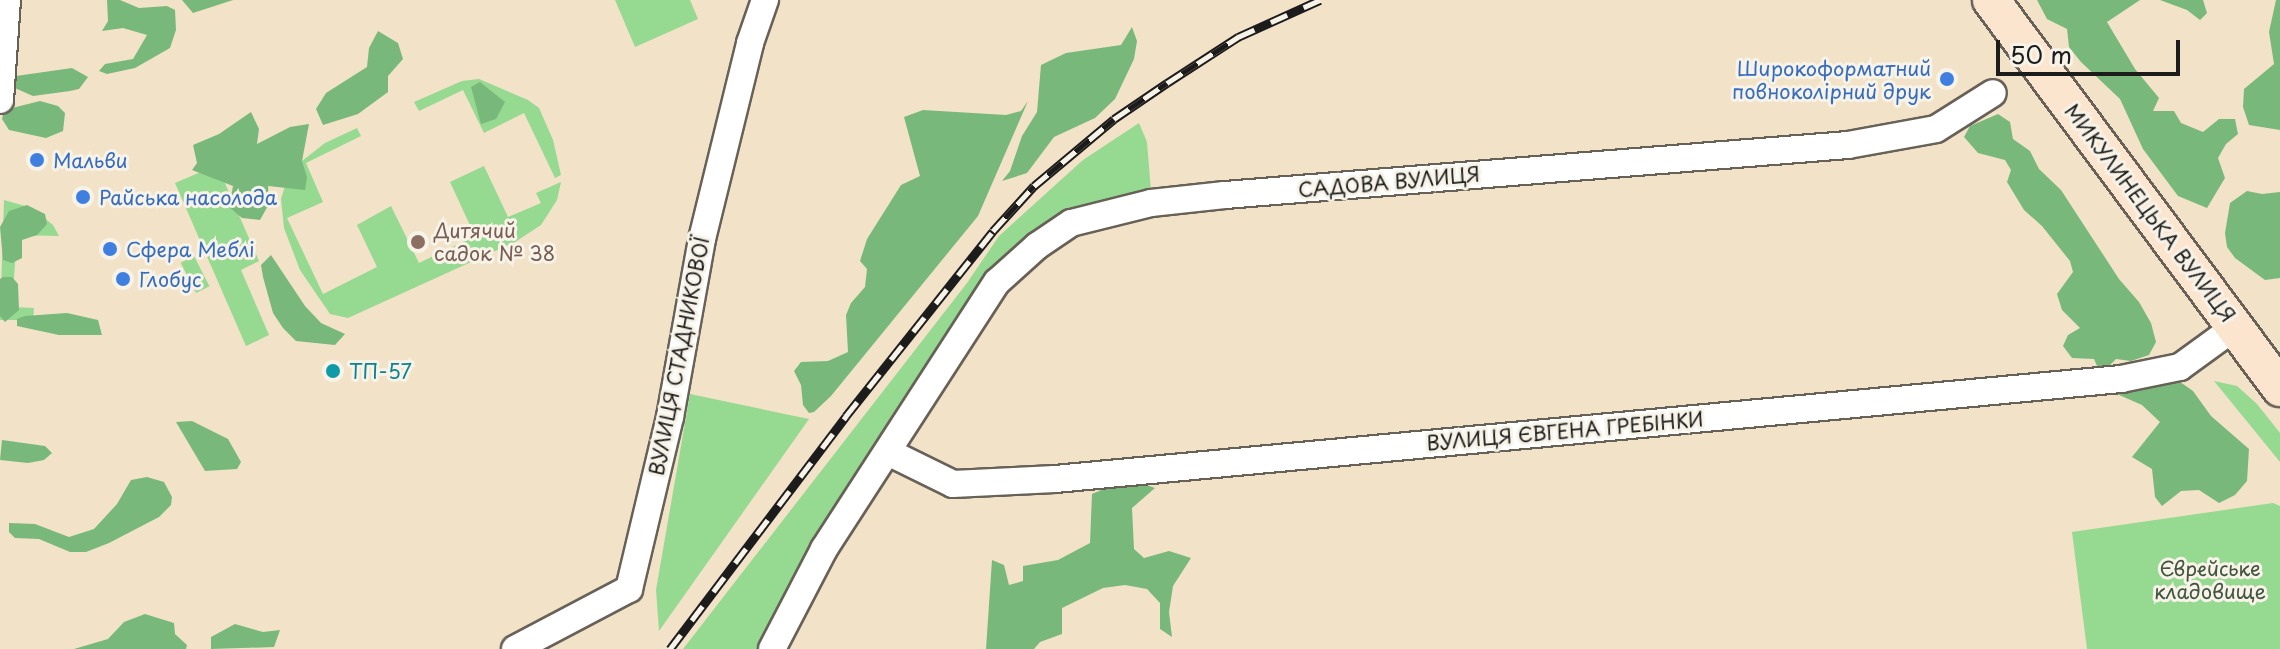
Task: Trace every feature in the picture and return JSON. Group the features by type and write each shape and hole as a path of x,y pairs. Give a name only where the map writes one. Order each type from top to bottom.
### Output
{"main road":[{"name":"МИКУЛИНЕЦЬКА ВУЛИЦЯ","path":"1991,0 2280,388"}],"street":[{"path":"0,100 7,0"},
{"name":"ВУЛИЦЯ СТАДНИКОВОЇ","path":"515,649 629,589 670,417 702,239 750,43 765,0"},
{"name":"САДОВА ВУЛИЦЯ","path":"772,649 824,549 997,282 1037,246 1071,223 1151,203 1225,195 1848,145 1936,129 1993,93"},
{"name":"ВУЛИЦЯ ЄВГЕНА ГРЕБІНКИ","path":"888,452 953,484 1055,479 2121,379 2180,367 2235,327"}],"green space":[{"path":"107,0 120,0 139,8 167,6 175,10 176,30 170,48 135,68 107,74 99,71 105,64 133,59 147,35 123,28 102,31 108,21"},
{"path":"182,0 233,0 193,13"},
{"path":"615,0 690,0 698,19 635,47"},
{"path":"2037,0 2140,0 2107,22 2135,69 2159,98 2153,111 2174,111 2181,123 2203,132 2219,119 2235,119 2238,134 2226,144 2218,158 2225,178 2207,208 2178,196 2143,149 2120,99 2081,62 2069,47 2067,29 2047,19"},
{"path":"2160,0 2203,0 2207,13 2200,20 2187,10"},
{"path":"2276,0 2280,0 2280,130 2249,125 2243,107 2244,89 2274,64 2269,32"},
{"path":"1132,27 1137,41 1134,59 1115,99 1095,118 1054,137 1027,173 1002,181 1010,171 1022,136 1037,112 1041,65 1066,53 1121,45"},
{"path":"378,31 398,43 403,59 388,76 388,92 358,114 323,125 316,109 326,93 367,67 369,48"},
{"path":"72,68 88,77 79,89 33,96 8,85 16,76"},
{"path":"479,79 528,100 539,108 553,140 561,175 555,178 524,113 484,133 463,90 419,111 414,102 462,81"},
{"path":"480,82 505,102 496,119 481,124 471,87"},
{"path":"40,101 58,106 65,113 63,131 46,138 9,130 2,119 4,110"},
{"path":"1028,101 978,216 831,396 809,413 803,405 801,385 794,371 801,362 828,361 848,352 846,315 851,303 865,287 867,269 860,261 867,239 901,185 920,176 904,117 923,110 1006,115 1021,111"},
{"path":"251,112 259,129 257,144 290,127 309,124 302,161 307,177 305,190 268,186 269,204 260,220 242,218 229,207 233,186 192,170 197,163 193,145 219,134"},
{"path":"1998,114 2010,122 2013,139 2030,151 2039,169 2061,190 2119,279 2139,302 2151,323 2156,342 2149,355 2131,361 2116,359 2106,369 2098,368 2094,359 2072,358 2063,346 2068,335 2080,328 2062,310 2057,294 2073,272 2070,261 2042,226 2024,210 2007,182 2011,170 2005,160 1978,153 1964,137 1970,126"},
{"path":"1139,123 1147,142 1151,191 1101,200 1064,215 1022,247 819,538 757,649 683,649 967,283 999,236 1083,160"},
{"path":"357,128 361,136 306,163 323,202 287,218 323,294 377,267 357,225 391,206 419,263 475,236 450,182 484,166 508,217 541,203 536,193 561,182 557,200 541,225 515,242 348,318 330,314 300,270 284,228 281,199 287,179 302,161 325,143"},
{"path":"217,165 259,261 241,270 269,335 246,346 175,183"},
{"path":"2247,191 2262,194 2280,192 2280,278 2265,280 2235,258 2227,247 2225,233 2230,203"},
{"path":"4,200 32,208 53,225 59,236 17,235 12,307 34,308 33,320 0,320"},
{"path":"27,205 45,214 47,224 37,235 22,240 22,258 12,263 3,260 0,227 9,211"},
{"path":"271,255 305,306 321,323 345,334 335,345 296,341 283,328 273,313 261,265"},
{"path":"194,256 209,286 196,293 181,263"},
{"path":"12,277 18,284 19,310 5,322 0,316 0,279"},
{"path":"67,313 98,320 102,335 59,335 17,326 17,319 25,316"},
{"path":"2156,365 2193,391 2211,416 2249,449 2247,481 2235,495 2219,503 2199,490 2181,491 2162,506 2155,497 2152,469 2132,457 2160,422 2142,405 2110,391"},
{"path":"2214,381 2237,386 2257,404 2280,433 2280,462"},
{"path":"690,394 809,419 659,631 656,590"},
{"path":"192,421 228,439 241,462 237,469 205,471 176,422"},
{"path":"2,440 45,446 52,453 44,460 28,463 0,460"},
{"path":"147,477 164,482 172,497 171,505 159,517 109,543 86,552 70,552 39,539 15,538 9,532 9,523 35,524 69,537 94,529 117,504 131,480"},
{"path":"1138,482 1155,488 1132,508 1134,549 1144,558 1169,551 1191,558 1173,586 1169,612 1172,637 1160,629 1160,603 1147,589 1125,585 1103,588 1062,608 1062,634 1040,642 1034,649 986,649 992,560 1004,565 1009,585 1023,581 1023,566 1058,560 1090,543 1092,494 1113,485"},
{"name":"Єврейське кладовище","path":"2273,503 2280,506 2280,649 2087,649 2072,532"},
{"path":"145,614 174,623 175,634 187,645 186,649 74,649 108,639 124,622"},
{"path":"235,624 263,632 280,630 274,647 211,649 211,637"}],"railway":[{"path":"670,649 846,416 993,231 1034,186 1114,119 1167,83 1238,37 1320,0"}],"place":[{"name":"Широкоформатний повноколірний друк","path":"1947,79"},
{"name":"Мальви","path":"37,160"},
{"name":"Райська насолода","path":"83,197"},
{"name":"Дитячий садок № 38","path":"418,242"},
{"name":"Сфера Меблі","path":"110,249"},
{"name":"Глобус","path":"123,279"},
{"name":"ТП-57","path":"333,371"}]}
